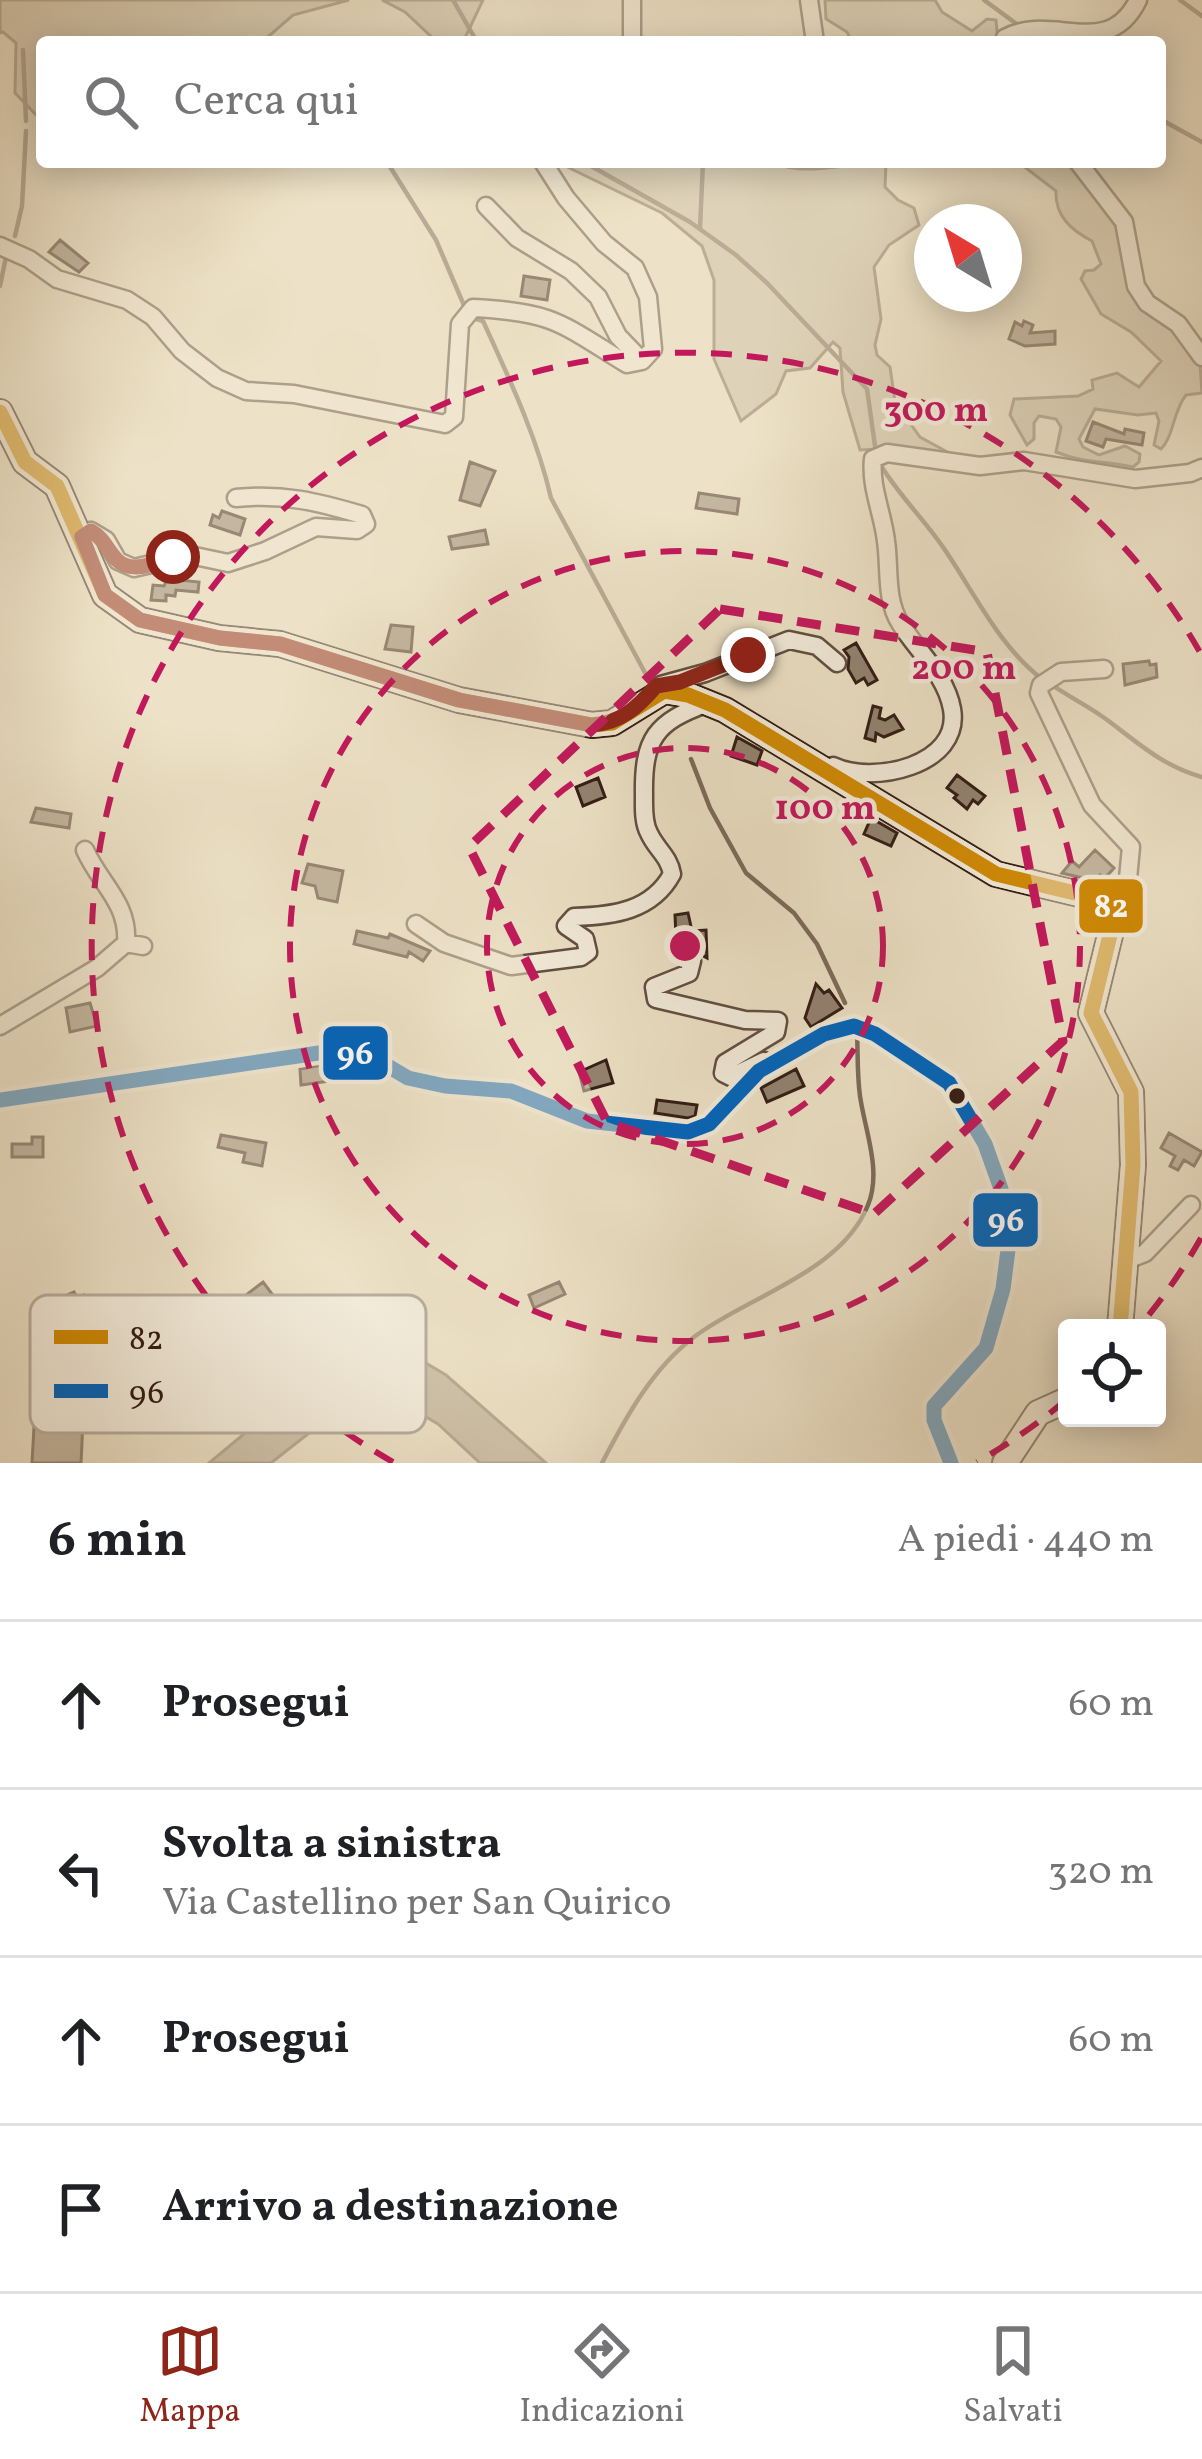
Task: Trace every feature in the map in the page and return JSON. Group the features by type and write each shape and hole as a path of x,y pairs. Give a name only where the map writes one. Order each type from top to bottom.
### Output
{"street":[{"path":"632,0 632,36"},
{"path":"809,0 813,36"},
{"path":"1010,36 1023,31 1102,34 1119,25 1138,0"},
{"path":"0,246 57,279 127,300 153,317 182,351 246,392 294,394 445,424 454,417 460,324 473,308 527,311 565,322 627,364 642,361 652,349 648,297 635,268 604,243 547,168"},
{"path":"1083,168 1124,222 1136,286 1147,303 1178,324 1202,357"},
{"path":"486,206 517,238 571,271 598,297 618,336 642,361"},
{"path":"0,412 25,462 57,486 105,595 140,620 220,638 280,644 459,700 592,725 612,723 664,691 709,703 996,874 1108,902 1113,923 1090,1013 1131,1092 1133,1165 1121,1319"},
{"path":"799,755 817,754 847,772 912,767 942,749 952,731 952,707 934,668 897,620 890,597 873,459 887,453 980,466 1024,460 1135,478 1202,468"},
{"path":"82,537 91,531 106,540 118,561 134,568 190,555 228,562 316,527 357,530 365,524 362,515 307,499 271,494 236,498"},
{"path":"646,700 656,686 680,682 789,640 817,646 837,663"},
{"path":"1104,669 1061,672 1041,685 1039,694 1092,805 1132,847 1126,889 1112,907"},
{"path":"416,924 443,943 511,966 581,957 588,952 585,939 570,932 568,921 620,913 650,901 664,890 672,874 670,860 646,829 643,762 647,746 666,720 709,703"},
{"path":"0,1026 134,945 120,903 85,850"},
{"path":"692,961 689,973 655,987 656,999 745,1020 778,1022 776,1032 725,1063 723,1073 731,1077 764,1059 768,1067"},
{"path":"0,1100 339,1050 369,1055 408,1078 511,1091 587,1120 688,1132 709,1124 768,1067 824,1034 854,1026 875,1034 942,1076 985,1144 1001,1190 1009,1242 1003,1289 986,1348 934,1406 934,1420 951,1463"},
{"path":"1127,1260 1145,1252 1191,1205"},
{"path":"1005,1463 1039,1413 1058,1404"}],"highlighted area":[{"path":"720,609 987,652 1063,1041 874,1214 607,1122 469,847"}],"shaded area":[{"path":"0,0 349,0 293,15 269,36 36,36 36,115 15,93 16,43 0,33"},
{"path":"382,0 483,0 466,36 431,36 405,12"},
{"path":"825,0 935,0 942,12 972,31 987,19 996,20 997,36 849,36 826,19"},
{"path":"569,168 886,168 885,187 914,208 914,228 889,245 874,267 881,319 877,355 890,367 895,402 920,437 951,454 860,450 843,392 840,348 833,342 810,368 786,371 776,394 741,421 714,359 714,280 702,246 662,213"},
{"path":"1026,168 1076,168 1117,226 1129,288 1174,330 1200,364 1202,393 1186,395 1161,449 1154,445 1156,413 1095,409 1079,439 1083,447 1099,455 1125,446 1140,454 1133,467 1056,452 1061,427 1056,419 1039,416 1034,439 1027,445 1010,415 1014,399 1078,396 1093,389 1092,380 1117,373 1139,387 1161,361 1131,332 1101,314 1081,279 1085,271 1101,264 1092,241 1066,221 1056,191"},
{"path":"426,1363 446,1375 546,1463 480,1463 426,1417"},
{"path":"245,1433 309,1433 271,1463 209,1463"}],"building":[{"path":"60,240 88,263 79,272 49,252"},
{"path":"524,276 550,280 547,300 521,296"},
{"path":"1024,321 1033,325 1030,333 1055,331 1055,344 1025,346 1009,339 1015,322 1022,326"},
{"path":"1093,422 1124,434 1125,429 1144,433 1142,445 1106,439 1103,447 1086,441"},
{"path":"470,462 495,471 480,506 460,500"},
{"path":"699,493 739,499 737,514 696,508"},
{"path":"222,511 245,519 240,535 210,525 213,515 219,518"},
{"path":"485,530 488,544 452,549 449,537"},
{"path":"169,574 199,582 198,592 176,590 175,596 166,595 166,601 151,600 153,585 164,586"},
{"path":"391,625 413,627 411,652 385,649"},
{"path":"856,643 877,680 868,685 864,678 856,683 848,669 844,650"},
{"path":"1123,664 1156,664 1157,677 1125,685"},
{"path":"873,706 881,708 879,718 894,715 903,729 884,737 876,733 875,741 865,738"},
{"path":"737,737 762,751 757,765 731,756"},
{"path":"957,775 985,796 978,804 973,800 967,809 954,798 957,795 947,788"},
{"path":"598,778 605,797 583,806 576,787"},
{"path":"36,808 71,814 69,828 31,822"},
{"path":"871,818 897,833 891,846 864,834"},
{"path":"1095,850 1114,868 1104,879 1062,873 1072,861 1079,867"},
{"path":"308,864 343,871 337,902 318,898 315,886 302,883"},
{"path":"688,913 692,931 706,930 707,958 690,949 677,959 675,915"},
{"path":"357,931 388,938 390,934 430,951 423,961 409,952 407,957 354,944"},
{"path":"816,984 824,993 829,990 842,1008 811,1027 805,1018"},
{"path":"90,1003 97,1026 70,1032 66,1008"},
{"path":"606,1060 613,1083 584,1091 579,1072"},
{"path":"328,1064 330,1081 301,1085 300,1069"},
{"path":"796,1069 804,1086 767,1102 761,1088"},
{"path":"657,1100 697,1105 695,1116 655,1113"},
{"path":"1169,1133 1202,1152 1194,1166 1184,1160 1178,1170 1170,1166 1175,1156 1161,1148"},
{"path":"221,1135 266,1143 262,1166 243,1162 245,1153 218,1147"},
{"path":"32,1137 43,1137 43,1157 12,1157 12,1144 32,1144"},
{"path":"263,1282 273,1295 246,1295"},
{"path":"559,1282 565,1294 534,1308 529,1295"},
{"path":"34,1433 82,1433 81,1463 32,1463"}],"waterway":[{"path":"453,0 474,36"},
{"path":"984,0 1018,25"},
{"path":"1180,0 1202,16"},
{"path":"23,50 26,121"},
{"path":"1166,122 1202,142"},
{"path":"15,236 22,206 26,131"},
{"path":"391,168 436,240 466,310"},
{"path":"595,168 690,222 767,283 867,389 876,453"},
{"path":"700,228 703,168"},
{"path":"0,286 7,252"},
{"path":"473,318 483,321 512,386 551,498 650,682"},
{"path":"880,464 1001,636 1042,679"},
{"path":"1052,685 1164,761 1202,777"},
{"path":"691,759 710,808 746,873 794,913 817,944 845,1003"},
{"path":"602,1463 641,1395 679,1350 715,1323 815,1266 855,1229 868,1205 873,1179 859,1088 857,1032"}],"transit line":[{"name":"82","path":"0,412 25,462 57,486 105,595 140,620 219,638 280,644 459,700 592,725 612,723 664,691 688,695 725,710 996,874 1108,901 1113,923 1091,1013 1131,1092 1133,1165 1121,1319"},
{"name":"96","path":"0,1100 339,1050 369,1055 408,1078 511,1091 587,1121 688,1132 709,1124 759,1071 824,1034 854,1026 875,1034 949,1083 985,1144 1001,1189 1009,1242 1003,1289 986,1348 934,1406 934,1420 951,1463"}],"route":[{"path":"173,557 134,568 118,561 106,540 91,531 82,537 105,595 140,620 220,638 280,644 459,700 592,725 612,723 646,700 656,686 680,682 748,655"}]}
